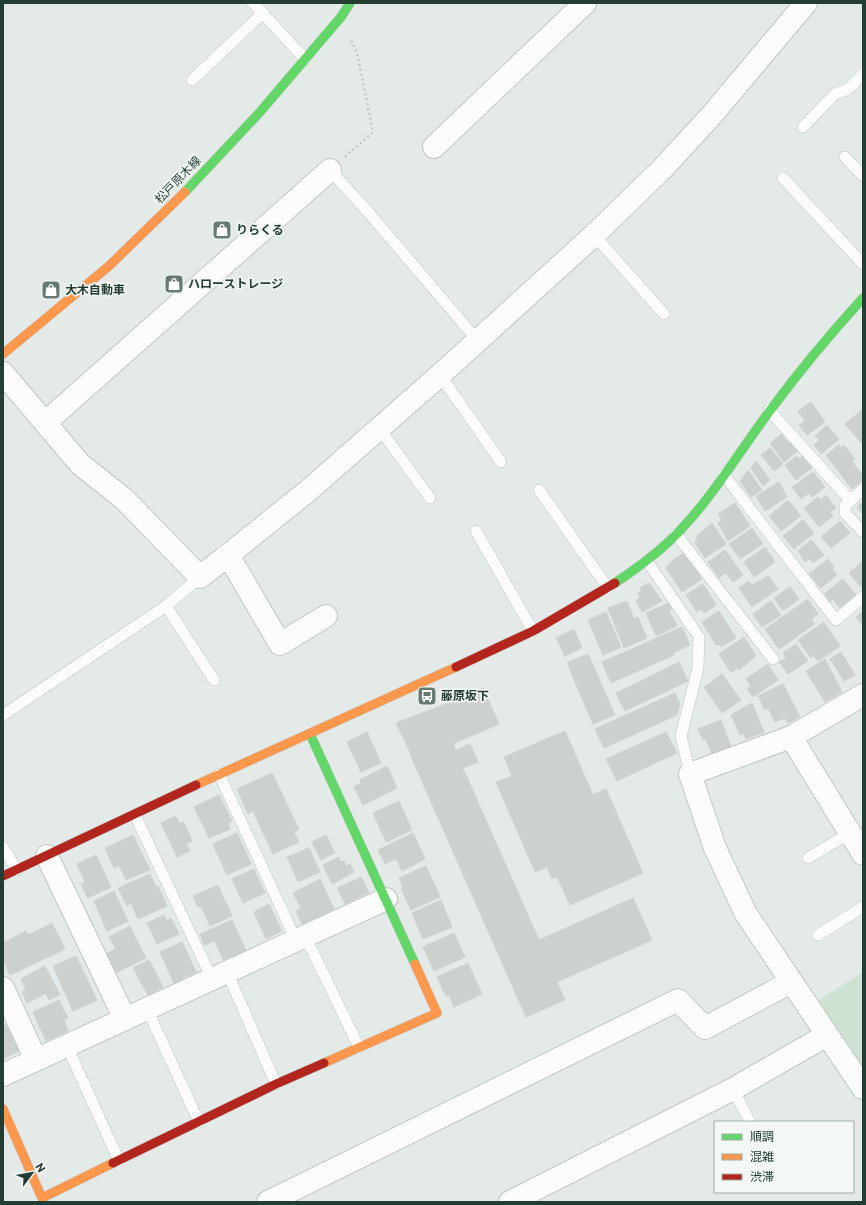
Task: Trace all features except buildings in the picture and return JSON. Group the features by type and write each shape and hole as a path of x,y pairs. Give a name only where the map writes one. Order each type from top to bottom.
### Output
{"street":[{"name":"松戸原木線","path":"3,354 109,266 170,207 260,112 341,17 350,3"},
{"path":"434,147 585,3"},
{"path":"3,373 80,464 124,499 200,577 309,490 478,341 594,235 662,169 710,117 806,3"},
{"path":"46,422 330,170"},
{"path":"3,876 135,815 219,774 310,734 532,631 608,588 647,561 686,525 770,410 835,329 863,298"},
{"path":"228,555 280,644 326,616"},
{"path":"863,695 791,737 690,774 715,848 746,914 863,1088"},
{"path":"3,1109 42,1198 276,1084 436,1013 310,734"},
{"path":"791,737 863,854"},
{"path":"47,856 125,1019"},
{"path":"3,1075 386,900"},
{"path":"268,1202 678,1000 705,1028 792,982"},
{"path":"3,988 36,1060"},
{"path":"510,1202 733,1089 828,1035"}],"lane":[{"path":"253,3 305,59"},
{"path":"192,80 263,13"},
{"path":"803,127 835,94 848,89 863,74"},
{"path":"845,157 863,176"},
{"path":"330,170 369,213 478,341"},
{"path":"783,178 863,264"},
{"path":"594,235 664,314"},
{"path":"440,375 501,462"},
{"path":"770,410 850,500"},
{"path":"379,428 430,498"},
{"path":"724,474 836,620 863,597"},
{"path":"863,489 845,506 845,513 863,532"},
{"path":"539,490 608,588"},
{"path":"476,531 532,631"},
{"path":"676,534 773,659"},
{"path":"647,561 699,637 698,668 681,736 690,774"},
{"path":"3,715 43,690 166,606 200,577"},
{"path":"166,606 214,680"},
{"path":"219,774 301,938 359,1048"},
{"path":"135,815 276,1084"},
{"path":"808,858 850,833"},
{"path":"3,847 17,870"},
{"path":"818,935 863,907"},
{"path":"147,1009 199,1122"},
{"path":"67,1046 119,1160"},
{"path":"733,1089 749,1121"}],"path":[{"path":"330,170 373,132 357,53 341,17"}],"green space":[{"path":"863,972 863,1077 813,1004"}],"traffic: fast":[{"path":"185,192 260,112 341,17 350,3"},
{"path":"615,583 661,549 697,511 761,422 828,338 863,298"},
{"path":"310,734 415,964"}],"traffic: slow":[{"path":"3,354 109,266 185,192"},
{"path":"196,785 456,667"},
{"path":"324,1063 437,1013 415,964"},
{"path":"3,1109 42,1198 113,1163"}],"traffic: jam":[{"path":"456,667 533,631 615,583"},
{"path":"3,876 196,785"},
{"path":"113,1163 276,1084 324,1063"}],"place":[{"name":"りらくる","path":"222,230"},
{"name":"ハローストレージ","path":"174,284"},
{"name":"大木自動車","path":"51,290"},
{"name":"藤原坂下","path":"427,696"}]}
